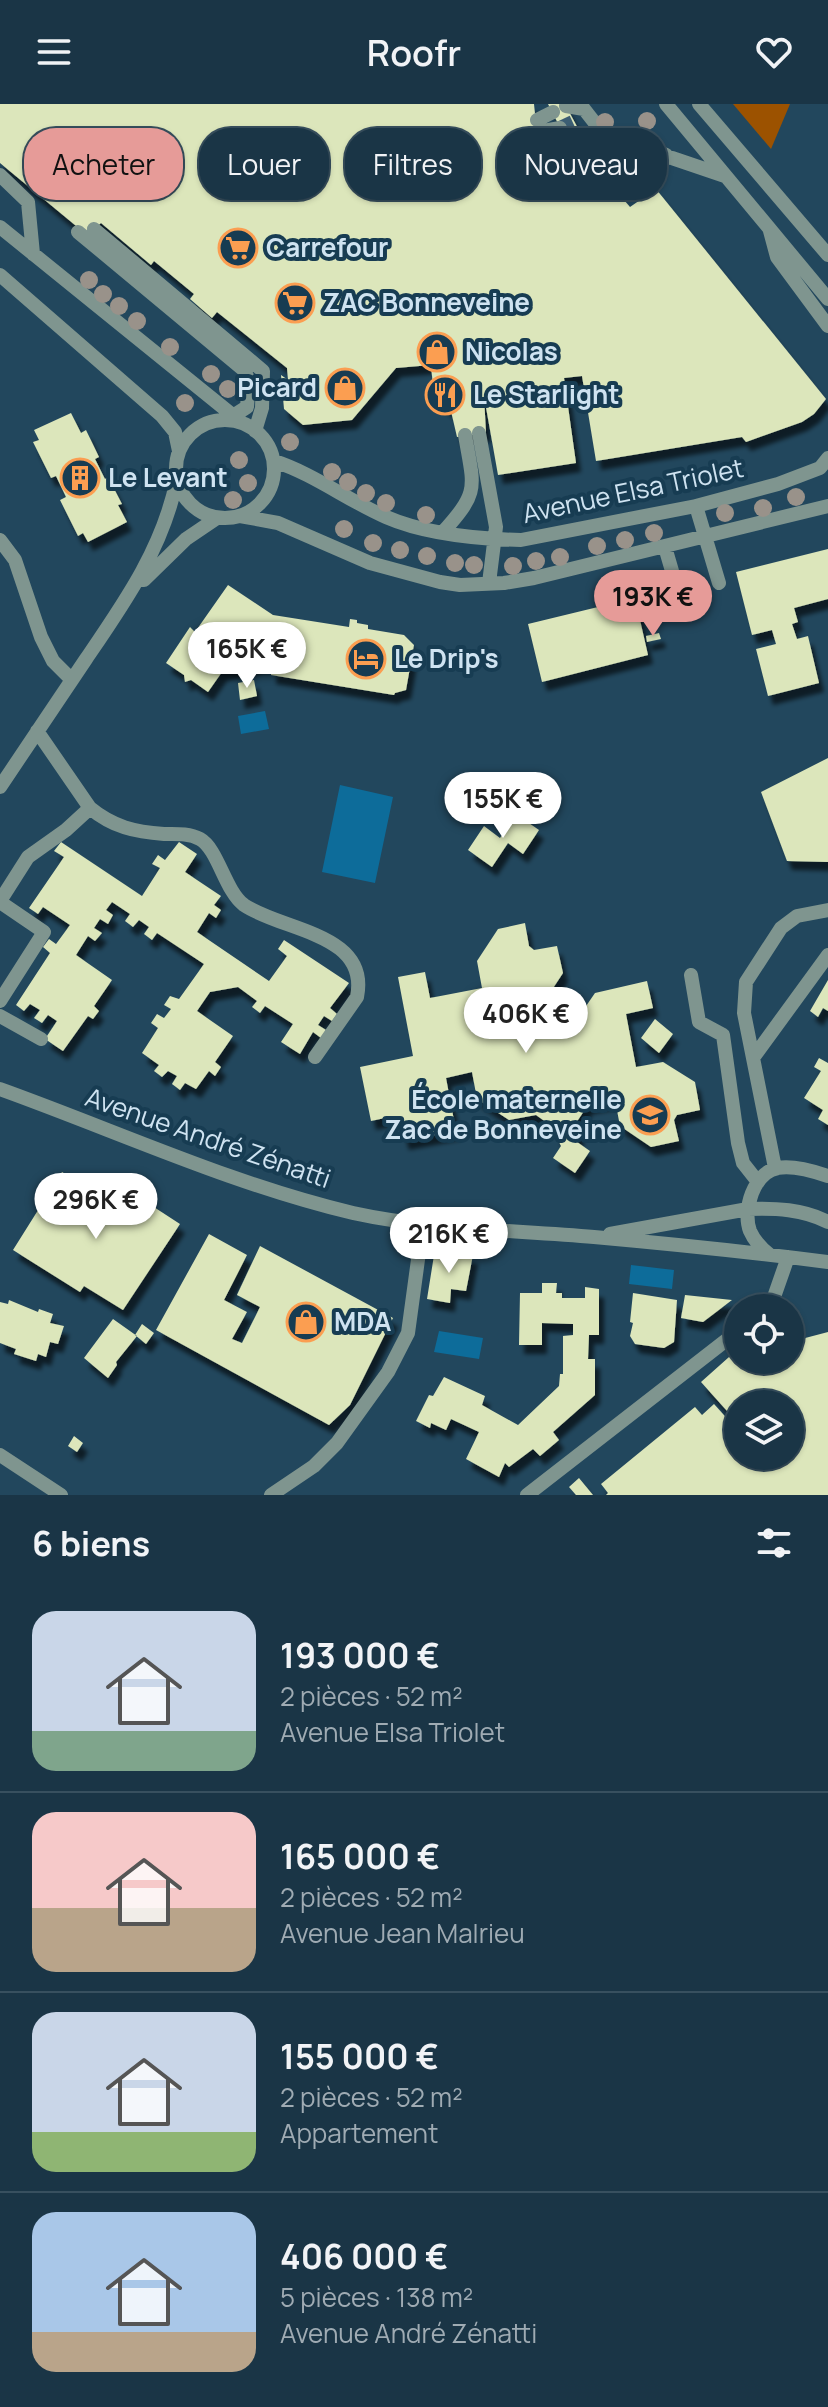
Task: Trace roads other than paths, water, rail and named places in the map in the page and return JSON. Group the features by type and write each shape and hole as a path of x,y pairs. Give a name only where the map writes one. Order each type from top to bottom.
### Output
{"street":[{"path":"666,104 828,299"},
{"path":"699,104 828,255"},
{"path":"560,128 538,126 560,109 584,109 609,141 617,144 636,142 728,177"},
{"path":"575,121 592,120"},
{"path":"667,158 672,158"},
{"path":"0,175 28,202 33,254"},
{"path":"767,223 777,257 828,326"},
{"path":"0,227 255,431 266,444 274,461 270,490 257,507 240,516"},
{"path":"94,229 263,371 262,408 255,431"},
{"path":"78,232 244,370 249,381 247,407 237,419 219,420 197,429 184,441 179,451"},
{"path":"0,275 162,416 175,432 179,451 171,511 159,541 130,595 0,787"},
{"path":"443,532 467,505 473,482 472,434 491,493 496,540 489,583"},
{"name":"Avenue Elsa Triolet","path":"274,461 302,470 388,518 443,532 496,540 521,540 696,506 778,484 825,463"},
{"path":"177,479 186,499 198,510 217,518 240,516 278,523 370,563 417,577 460,585 534,578 828,506"},
{"path":"696,506 719,583"},
{"path":"130,595 186,539 217,518"},
{"path":"0,540 15,560 41,637 53,661 72,680"},
{"path":"665,547 672,571"},
{"path":"37,731 90,808 107,822 131,830 191,835 205,841 221,874 242,904 285,925 327,939 348,956 359,987 357,997 315,1057"},
{"path":"0,1001 44,932 0,901 28,857 90,808"},
{"path":"775,1168 744,1013 746,982 781,928 797,916 828,910"},
{"path":"753,1058 828,955"},
{"path":"691,975 699,1022 723,1035 740,1153 743,1163 758,1182"},
{"path":"0,1016 41,1039"},
{"name":"Avenue André Zénatti","path":"0,1089 291,1197 357,1214 828,1262"},
{"path":"770,1255 749,1230 748,1209 758,1182 765,1173 775,1168 828,1176"},
{"name":"Avenue André Zénatti","path":"594,1237 748,1209 798,1211 828,1222"},
{"path":"271,1495 314,1466 337,1443 388,1372 408,1333 423,1223"},
{"name":"Avenue André Zénatti","path":"809,1259 828,1254"},
{"path":"775,1294 788,1257"},
{"path":"527,1495 724,1342"},
{"path":"0,1455 61,1495"}],"water":[{"path":"265,711 269,729 241,734 238,716"},
{"path":"340,785 393,797 375,883 322,872"},
{"path":"631,1265 674,1270 672,1289 629,1284"},
{"path":"439,1331 483,1338 479,1359 434,1352"}],"tunnel":[{"path":"560,128 575,121"}],"place":[{"name":"Carrefour","path":"238,248"},
{"name":"ZAC Bonneveine","path":"295,303"},
{"name":"Nicolas","path":"437,352"},
{"name":"Picard","path":"345,388"},
{"name":"Le Starlight","path":"445,395"},
{"name":"Le Levant","path":"80,478"},
{"name":"Le Drip's","path":"366,659"},
{"name":"École maternelle Zac de Bonneveine","path":"650,1115"},
{"name":"MDA","path":"306,1322"}]}
